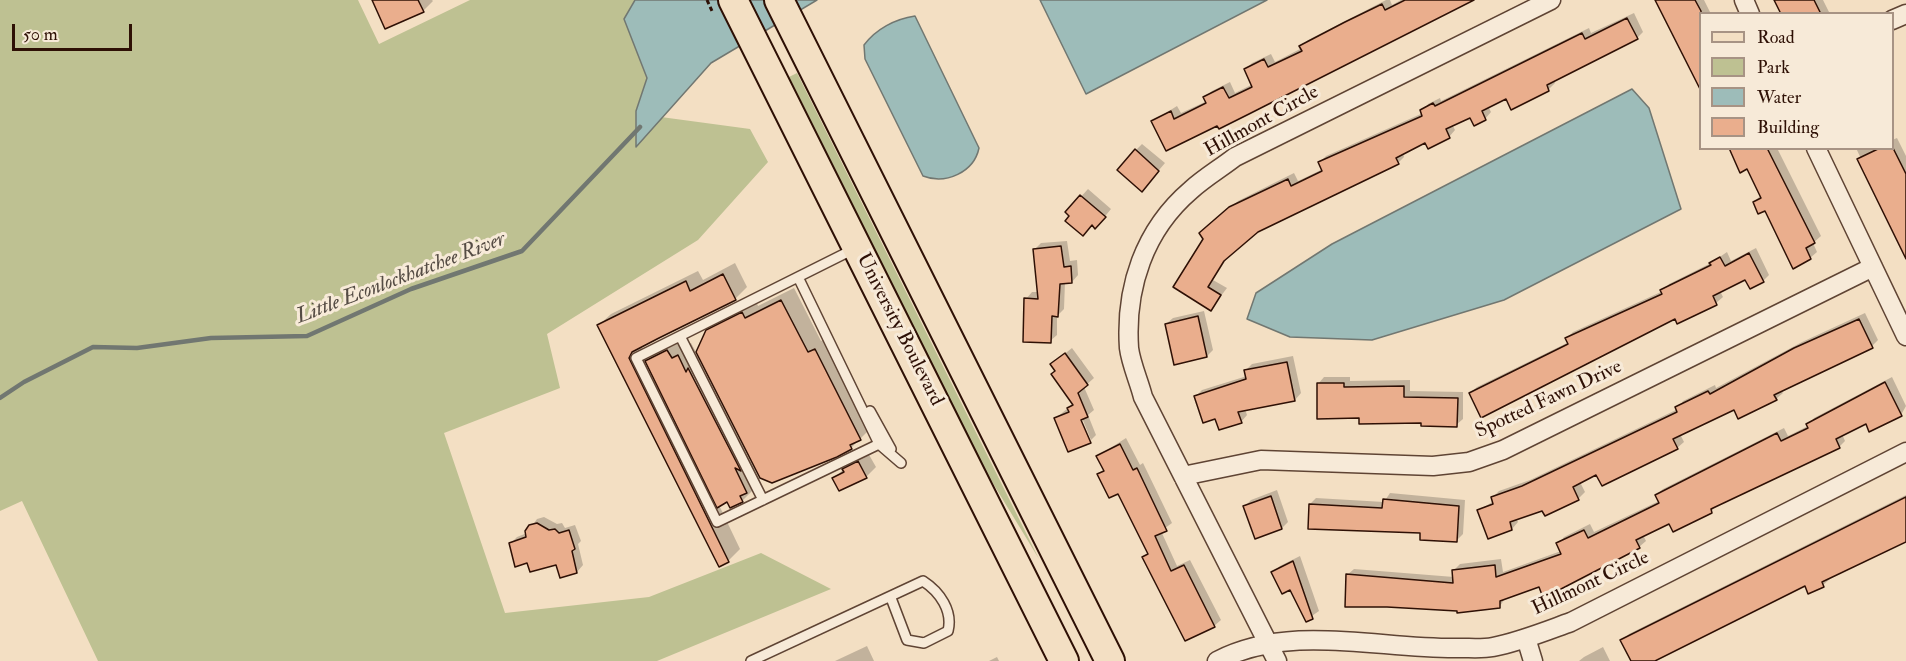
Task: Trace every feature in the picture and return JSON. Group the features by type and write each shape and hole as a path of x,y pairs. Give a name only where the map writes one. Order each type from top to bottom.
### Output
{"main road":[{"name":"University Boulevard","path":"733,0 1064,657"},
{"name":"University Boulevard","path":"779,0 1110,661"}],"street":[{"name":"Hillmont Circle","path":"1268,644 1143,397 1129,350 1130,305 1139,260 1160,225 1190,191 1236,157 1551,0"},
{"path":"1817,150 1906,336"},
{"name":"Spotted Fawn Drive","path":"1183,476 1261,460 1433,466 1469,462 1512,445 1873,267"},
{"name":"Hillmont Circle","path":"1217,661 1233,653 1268,644 1312,639 1429,649 1492,647 1526,638 1571,622 1906,452"},
{"path":"1526,638 1533,661"},
{"path":"1268,644 1277,661"}],"lane":[{"path":"857,248 636,358 717,522 879,444"},
{"path":"798,277 879,444 900,463 885,441 858,386 848,378"},
{"path":"680,336 763,500"},
{"path":"751,661 765,658 826,624 891,598 923,581 934,589 945,606 951,619 948,631 924,643 907,640 891,598"}],"green space":[{"path":"0,0 358,0 379,44 470,0 635,0 624,19 647,78 636,111 636,146 661,117 750,129 768,162 698,240 547,334 560,388 444,433 505,613 649,597 761,553 831,589 657,661 98,661 22,501 0,511"},
{"path":"797,73 1039,559 980,462 789,77"}],"water":[{"path":"635,0 817,0 711,63 636,147 636,111 647,78 624,19"},
{"path":"1040,0 1267,0 1086,94"},
{"path":"915,16 979,148 971,164 965,170 941,179 923,176 865,59 864,45 874,34 893,22"},
{"path":"1632,89 1649,108 1681,209 1504,300 1372,340 1290,337 1247,319 1256,293 1332,244"}],"building":[{"path":"372,0 418,0 424,12 385,29"},
{"path":"1405,0 1474,0 1219,129 1217,126 1166,151 1151,121 1171,111 1174,119 1206,103 1203,97 1223,87 1229,98 1252,87 1244,69 1264,59 1268,67 1302,51 1299,46 1345,22 1382,4 1385,10"},
{"path":"1655,0 1695,0 1701,11 1699,12 1699,87"},
{"path":"1774,0 1814,0 1820,12 1780,12"},
{"path":"1627,18 1638,39 1547,85 1549,91 1511,110 1506,99 1482,111 1486,120 1474,126 1470,118 1446,129 1450,138 1428,149 1425,143 1396,158 1399,164 1258,232 1224,261 1208,287 1221,295 1211,311 1173,287 1203,239 1199,233 1229,207 1288,179 1291,186 1322,171 1318,162 1422,116 1420,110 1433,103 1435,106 1582,33 1585,39"},
{"path":"1135,149 1159,171 1142,192 1117,170"},
{"path":"1730,150 1768,150 1815,243 1806,248 1811,259 1793,269 1765,211 1758,214 1753,202 1761,198 1747,169 1740,173"},
{"path":"1876,150 1894,150 1906,174 1906,259 1857,159"},
{"path":"1080,195 1106,217 1095,229 1092,225 1083,236 1065,221 1069,216 1065,212"},
{"path":"1061,246 1064,267 1071,266 1072,283 1060,284 1058,317 1052,316 1051,343 1023,342 1024,298 1038,299 1033,249"},
{"path":"1749,253 1764,282 1750,289 1745,280 1713,296 1717,305 1677,324 1675,319 1481,418 1469,393 1568,344 1565,338 1662,294 1660,290 1711,265 1709,263 1720,257 1725,266"},
{"path":"723,274 736,300 632,352 629,358 729,562 719,567 597,325 686,281 690,291"},
{"path":"781,300 808,352 815,349 861,440 850,445 852,449 837,457 772,483 760,478 696,352 706,330 742,312 745,318"},
{"path":"1198,316 1207,357 1174,365 1165,324"},
{"path":"1859,319 1873,348 1774,395 1777,400 1738,419 1734,410 1673,439 1678,449 1602,486 1596,475 1573,487 1579,500 1545,516 1542,511 1510,522 1512,530 1488,539 1477,510 1493,504 1491,497 1522,486 1677,412 1675,407 1708,391 1710,394 1794,348"},
{"path":"667,350 672,358 678,355 686,372 688,368 741,471 735,468 747,493 740,496 743,502 730,508 727,502 717,508 645,361"},
{"path":"1065,353 1088,385 1078,393 1088,417 1081,420 1091,443 1068,452 1054,418 1069,412 1067,408 1073,405 1051,374 1055,371 1050,364"},
{"path":"1287,362 1295,401 1238,412 1242,423 1219,430 1215,419 1203,423 1194,396 1246,379 1244,370"},
{"path":"1885,382 1902,416 1869,432 1866,424 1836,439 1840,448 1711,509 1712,513 1673,532 1669,524 1636,540 1640,548 1561,589 1542,595 1539,587 1500,601 1500,608 1457,613 1457,611 1387,607 1345,607 1346,574 1453,583 1452,570 1495,565 1496,577 1561,554 1556,543 1584,530 1588,538 1659,503 1655,495 1777,433 1781,441 1808,428 1806,424"},
{"path":"1317,383 1344,383 1344,387 1404,386 1404,397 1458,398 1457,427 1421,426 1421,423 1359,424 1359,418 1317,419"},
{"path":"1120,444 1133,470 1137,468 1167,531 1155,536 1171,571 1184,565 1215,627 1185,641 1142,557 1148,554 1118,494 1109,498 1097,474 1104,471 1096,456"},
{"path":"858,461 867,478 839,491 832,478 844,472 842,469"},
{"path":"1271,496 1282,529 1255,539 1243,506"},
{"path":"1906,497 1906,542 1822,582 1824,587 1808,594 1805,586 1655,661 1631,661 1620,640"},
{"path":"1383,499 1459,506 1457,542 1420,540 1420,533 1308,529 1309,504 1382,508"},
{"path":"537,523 549,530 555,529 559,533 569,530 575,549 572,551 577,573 560,578 556,565 530,572 527,563 515,567 509,543 526,537 525,531 529,525"},
{"path":"1293,561 1313,619 1306,622 1290,590 1282,594 1271,572"}],"waterway":[{"name":"Little Econlockhatchee River","path":"0,398 24,382 93,347 137,348 211,338 307,336 411,289 522,251 640,127"}]}
